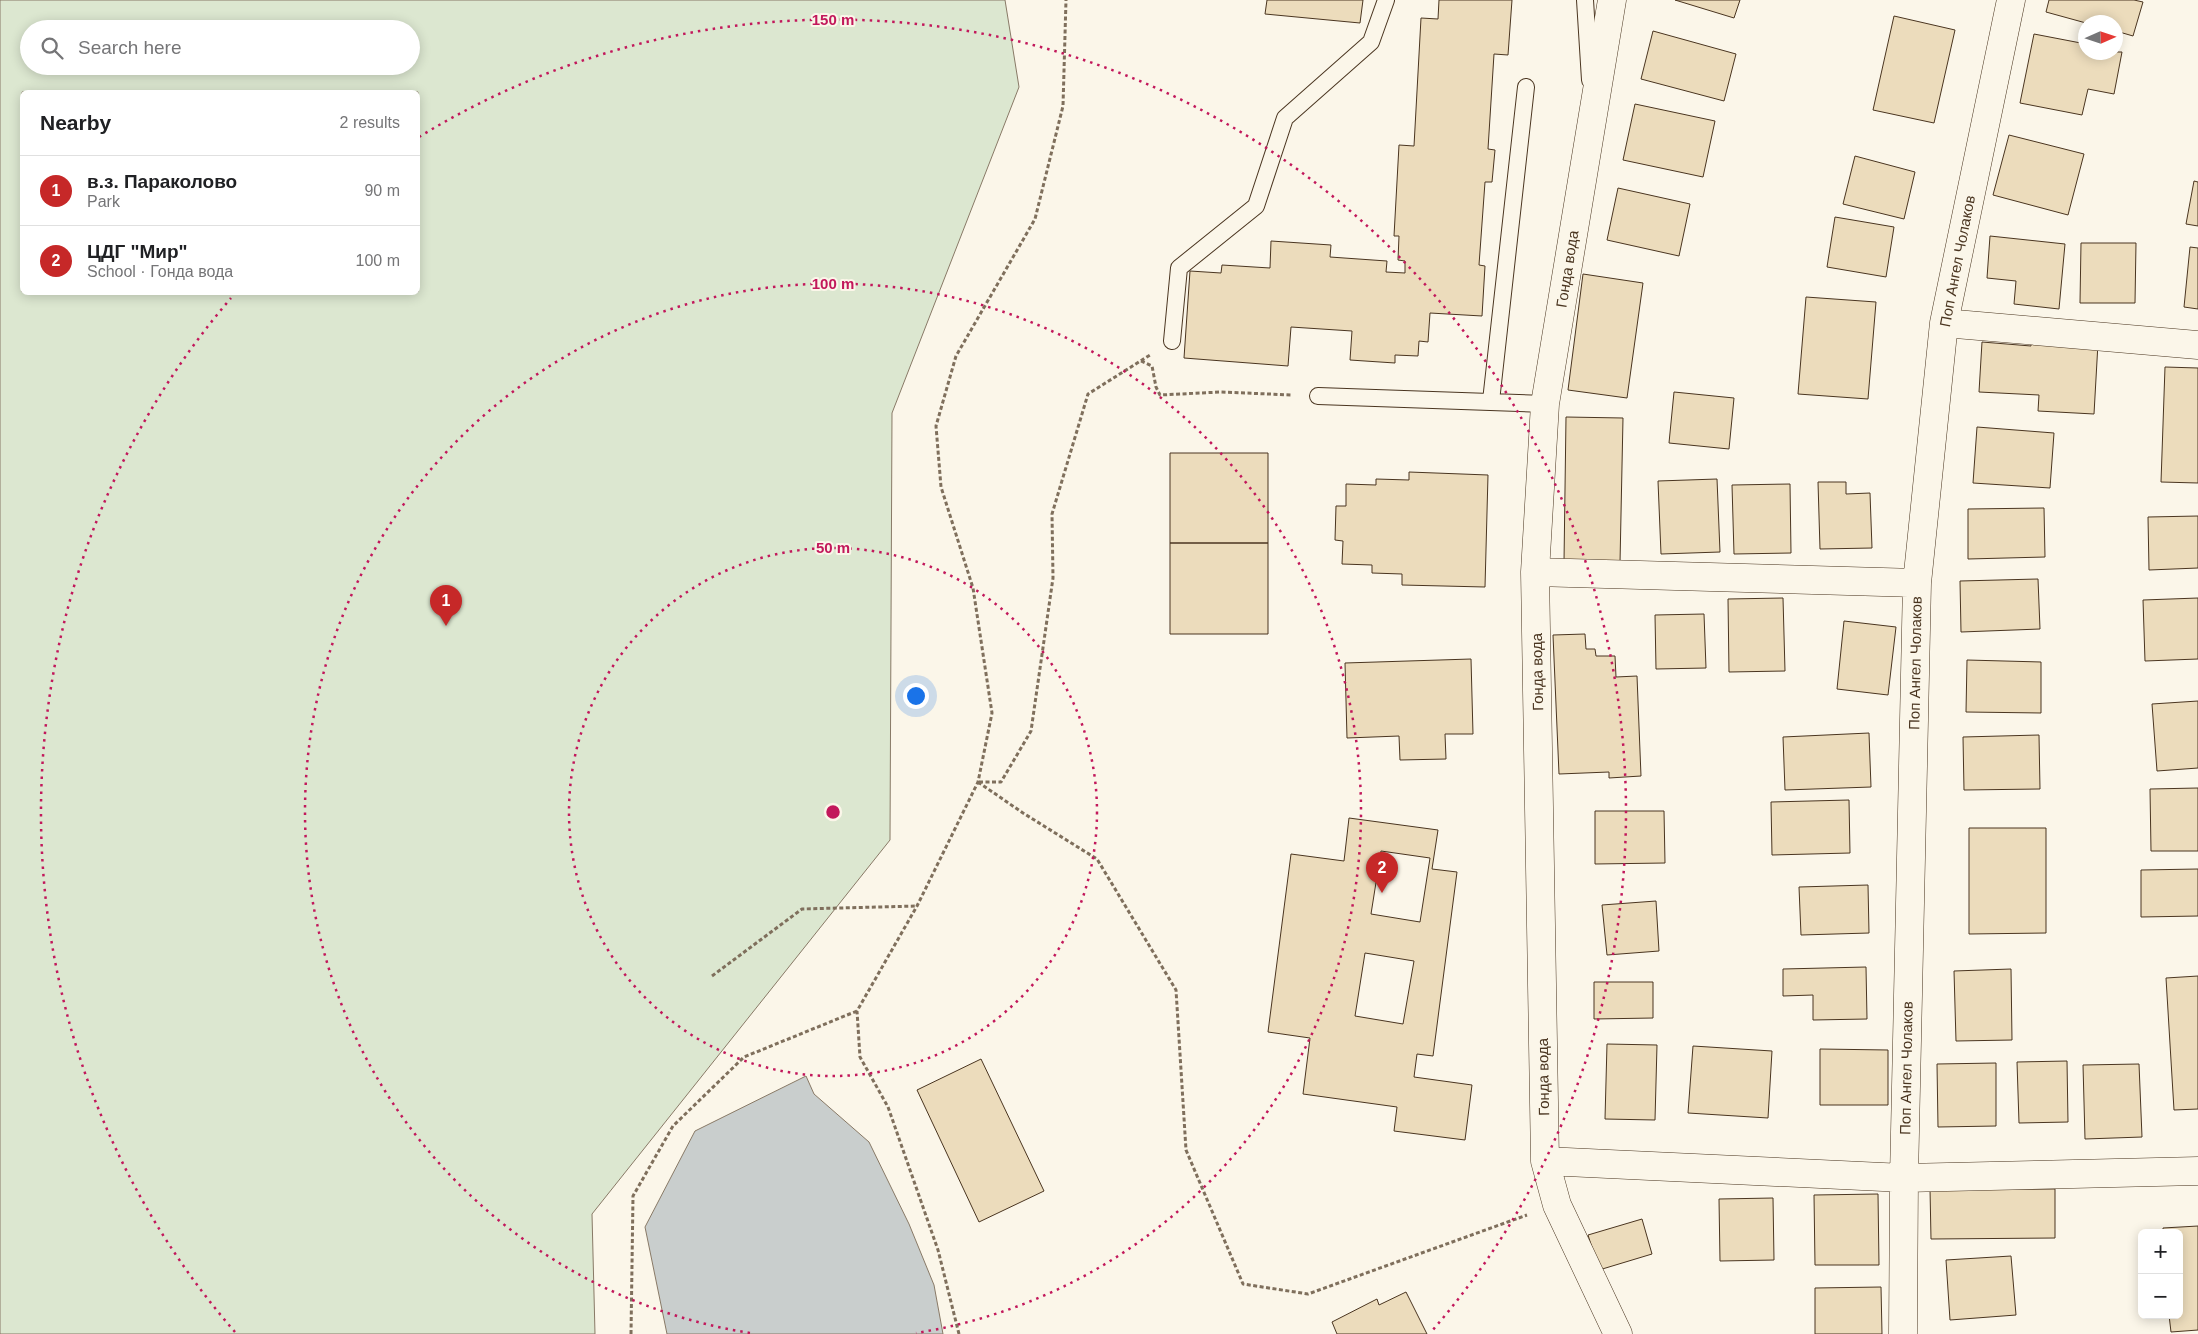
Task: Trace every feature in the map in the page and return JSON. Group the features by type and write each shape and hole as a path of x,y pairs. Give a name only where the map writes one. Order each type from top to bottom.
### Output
{"street":[{"name":"Гонда вода","path":"1612,0 1545,404 1535,572 1545,1161 1557,1204 1618,1334"},
{"name":"Поп Ангел Чолаков","path":"1903,1334 1904,1178 1917,583 1944,323 2010,0"},
{"path":"1944,323 2198,345"},
{"path":"1535,572 1917,583"},
{"path":"1545,1161 1904,1178 2198,1171"}],"lane":[{"path":"1172,341 1179,268 1256,206 1285,118 1371,42 1386,0"},
{"path":"1586,0 1592,118"},
{"path":"1491,401 1526,87"},
{"path":"1318,396 1545,404"}],"path":[{"path":"959,1334 938,1250 888,1107 860,1057 858,1011 917,906 978,782 992,713 973,588 940,487 936,426 956,356 1034,219 1063,106 1066,0"},
{"path":"978,782 1001,782 1031,731 1053,578 1052,514 1088,394 1172,341"},
{"path":"1141,361 1152,366 1156,387 1160,395 1221,392 1318,396"},
{"path":"978,782 1023,813 1097,859 1176,990 1186,1150 1243,1284 1308,1294 1557,1204"},
{"path":"712,976 802,909 917,906"},
{"path":"631,1334 633,1196 673,1126 744,1057 858,1011"}],"green space":[{"path":"0,0 1005,0 1019,87 892,413 890,840 592,1214 595,1334 0,1334"}],"shaded area":[{"path":"806,1076 814,1094 869,1142 909,1224 934,1285 943,1334 667,1334 645,1227 695,1131"}],"building":[{"path":"1267,0 1363,0 1360,23 1265,14"},
{"path":"1439,0 1512,0 1508,55 1494,54 1488,149 1495,150 1492,182 1485,182 1479,265 1485,266 1482,316 1430,313 1428,342 1419,341 1418,356 1395,355 1395,363 1350,360 1352,331 1291,327 1288,366 1184,358 1190,271 1221,273 1222,265 1270,268 1271,241 1331,245 1330,257 1387,261 1386,272 1405,273 1405,261 1398,260 1399,236 1394,236 1399,145 1414,146 1421,18 1438,19"},
{"path":"1675,0 1740,0 1734,18"},
{"path":"2049,0 2134,0 2143,2 2133,36 2123,33 2123,15 2078,15 2078,21 2046,12"},
{"path":"1894,16 1955,30 1934,123 1873,110"},
{"path":"1653,31 1736,54 1724,101 1641,79"},
{"path":"2034,34 2078,42 2078,60 2120,60 2114,94 2088,89 2082,115 2020,103"},
{"path":"1635,104 1715,121 1703,177 1623,160"},
{"path":"2009,135 2084,154 2068,215 1993,195"},
{"path":"1855,156 1915,172 1904,219 1843,204"},
{"path":"2194,181 2198,182 2198,226 2186,224"},
{"path":"1618,188 1690,204 1679,256 1607,240"},
{"path":"1835,217 1894,227 1886,277 1827,267"},
{"path":"1990,236 2065,244 2059,309 2014,304 2016,281 1987,278"},
{"path":"2081,243 2136,243 2135,303 2080,303"},
{"path":"2190,247 2198,248 2198,309 2184,307"},
{"path":"1583,274 1643,283 1627,398 1568,390"},
{"path":"1806,297 1876,302 1868,399 1798,394"},
{"path":"2031,339 2098,343 2094,414 2038,411 2039,395 1979,392 1982,342 2031,346"},
{"path":"2165,367 2198,368 2198,483 2161,482"},
{"path":"1674,392 1734,398 1729,449 1669,443"},
{"path":"1566,417 1623,418 1620,563 1564,562"},
{"path":"1977,427 2054,433 2050,488 1973,483"},
{"path":"1170,453 1268,453 1268,543 1170,543"},
{"path":"1409,472 1488,475 1485,587 1402,585 1402,574 1372,573 1372,565 1342,564 1343,541 1335,540 1336,506 1346,506 1346,484 1376,485 1376,479 1409,480"},
{"path":"1717,479 1720,552 1661,554 1658,481"},
{"path":"1818,482 1846,482 1846,494 1870,493 1872,548 1820,549"},
{"path":"1790,484 1791,553 1734,554 1732,485"},
{"path":"2044,508 2045,557 1968,559 1968,509"},
{"path":"2198,516 2198,568 2149,570 2148,517"},
{"path":"1170,543 1268,543 1268,634 1170,634"},
{"path":"2038,579 2040,629 1961,632 1960,581"},
{"path":"1783,598 1785,671 1729,672 1728,599"},
{"path":"2198,598 2198,659 2145,661 2143,600"},
{"path":"1704,614 1706,668 1656,669 1655,615"},
{"path":"1844,621 1896,627 1888,695 1837,689"},
{"path":"1585,634 1586,649 1595,649 1596,656 1615,656 1616,677 1637,676 1641,776 1609,778 1609,772 1559,774 1553,635"},
{"path":"1471,659 1473,734 1445,734 1446,759 1400,760 1399,736 1347,738 1345,663"},
{"path":"1967,660 2041,662 2041,713 1966,712"},
{"path":"2198,701 2198,768 2157,771 2152,704"},
{"path":"1869,733 1871,787 1785,790 1783,737"},
{"path":"2039,735 2040,789 1964,790 1963,737"},
{"path":"2198,788 2198,851 2151,851 2150,789"},
{"path":"1849,800 1850,853 1772,855 1771,802"},
{"path":"1595,811 1664,811 1665,863 1595,864"},
{"path":"1349,818 1438,830 1432,869 1457,872 1433,1056 1417,1054 1414,1077 1472,1085 1465,1140 1394,1131 1397,1107 1303,1094 1310,1038 1268,1032 1291,854 1344,861","holes":["1381,851 1430,858 1420,922 1371,914","1365,953 1414,961 1403,1024 1355,1016"]},
{"path":"1969,828 2046,828 2046,933 1969,934"},
{"path":"2198,869 2198,916 2141,917 2141,870"},
{"path":"1868,885 1869,933 1801,935 1799,887"},
{"path":"1656,901 1659,951 1607,955 1602,905"},
{"path":"1866,967 1867,1019 1813,1020 1813,995 1783,996 1783,969"},
{"path":"2011,969 2012,1040 1956,1041 1954,971"},
{"path":"2198,976 2198,1109 2174,1110 2166,978"},
{"path":"1594,982 1653,982 1653,1018 1594,1019"},
{"path":"1607,1044 1657,1045 1655,1120 1605,1119"},
{"path":"1693,1046 1772,1051 1768,1118 1688,1113"},
{"path":"1820,1049 1888,1050 1888,1105 1820,1105"},
{"path":"981,1059 1044,1191 979,1222 917,1090"},
{"path":"2067,1061 2068,1122 2019,1123 2017,1062"},
{"path":"1996,1063 1996,1126 1938,1127 1937,1064"},
{"path":"2139,1064 2142,1137 2085,1139 2083,1065"},
{"path":"1930,1189 2055,1189 2055,1238 1931,1239"},
{"path":"1878,1194 1879,1265 1815,1265 1814,1195"},
{"path":"1773,1198 1774,1260 1720,1261 1719,1199"},
{"path":"1642,1219 1652,1254 1599,1270 1588,1235"},
{"path":"2198,1226 2198,1330 2171,1332 2169,1319 2183,1319 2183,1229 2163,1228"},
{"path":"2011,1256 2016,1315 1950,1320 1946,1260"},
{"path":"1881,1287 1882,1334 1815,1334 1815,1288"},
{"path":"1406,1292 1427,1334 1337,1334 1332,1322 1377,1299 1379,1305"}],"place":[{"name":"в.з. Параколово","path":"446,626"},
{"name":"ЦДГ \"Мир\"","path":"1382,893"}]}
